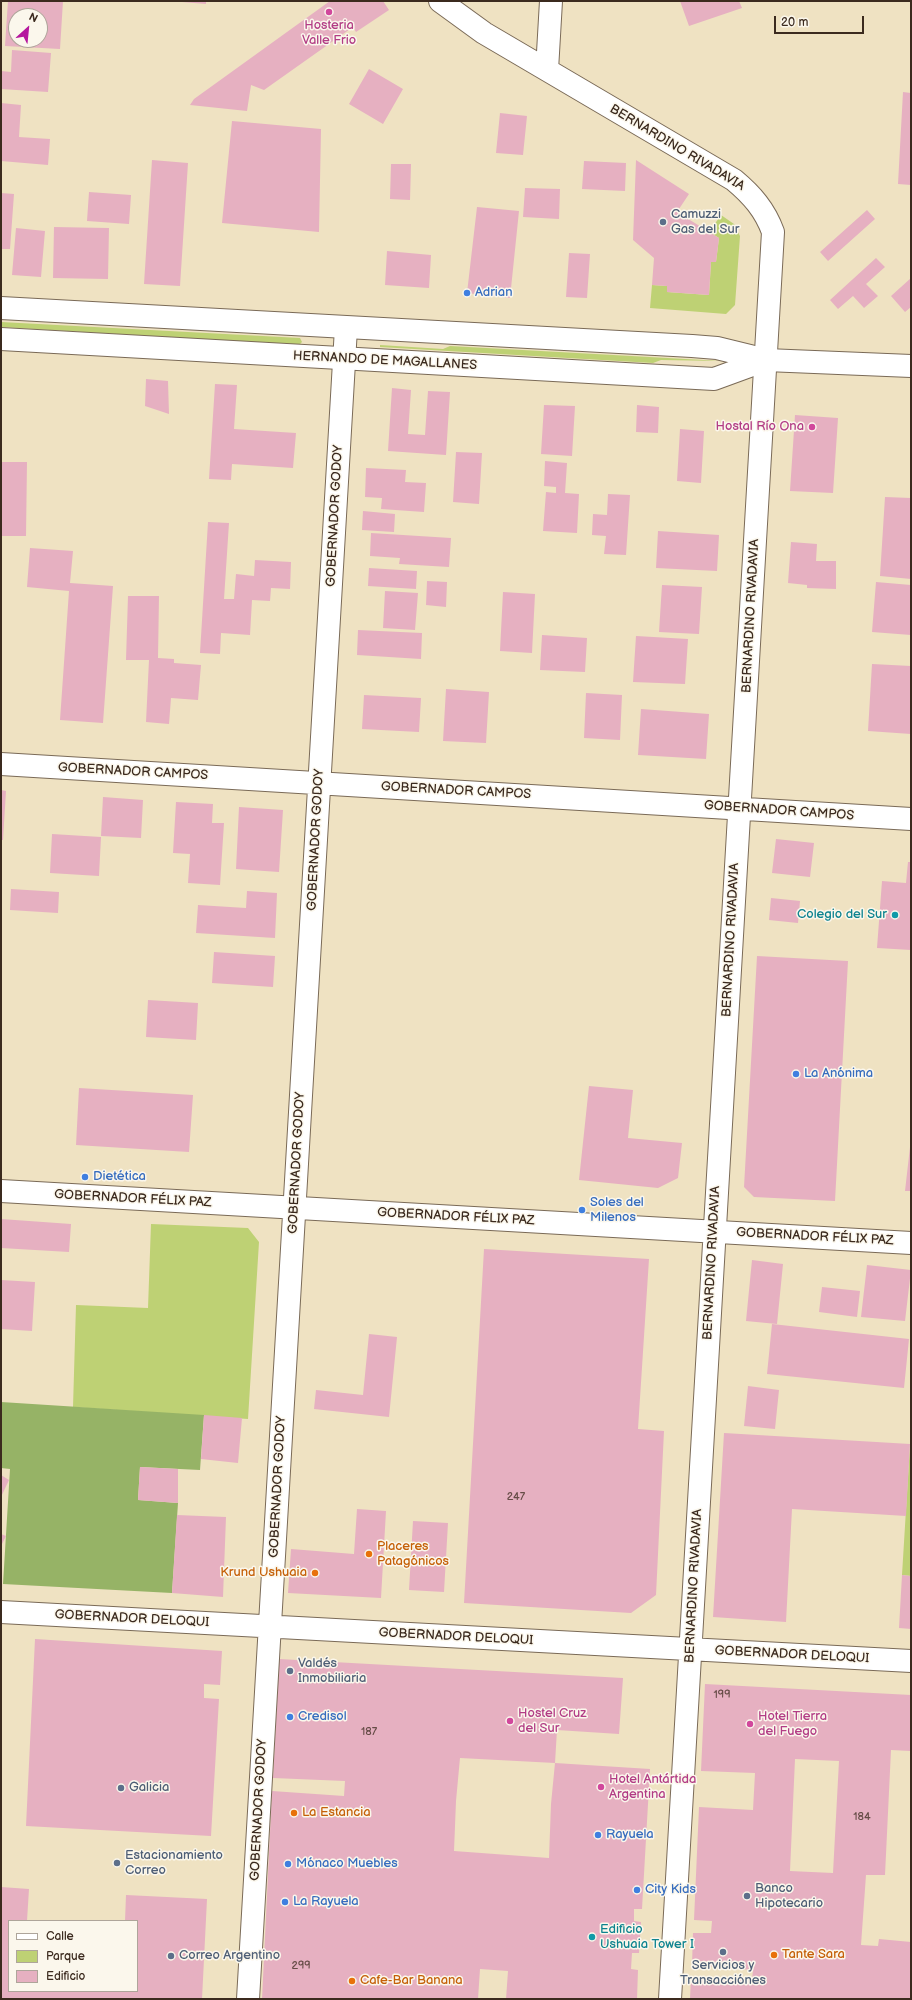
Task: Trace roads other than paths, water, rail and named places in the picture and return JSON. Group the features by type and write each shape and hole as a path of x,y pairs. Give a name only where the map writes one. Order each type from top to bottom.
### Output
{"street":[{"name":"BERNARDINO RIVADAVIA","path":"440,1 484,33 734,180 749,192 760,205 773,232 670,1999"},
{"path":"547,70 551,1"},
{"name":"HERNANDO DE MAGALLANES","path":"1,308 692,346 717,348 766,360 911,366"},
{"name":"GOBERNADOR GODOY","path":"248,1999 346,328"},
{"name":"HERNANDO DE MAGALLANES","path":"1,339 714,379 766,360"},
{"name":"GOBERNADOR CAMPOS","path":"1,764 911,819"},
{"name":"GOBERNADOR FÉLIX PAZ","path":"1,1191 911,1243"},
{"name":"GOBERNADOR DELOQUI","path":"1,1612 911,1661"}],"place":[{"name":"Hosteria Valle Frio","path":"329,12"},
{"name":"Camuzzi Gas del Sur","path":"663,222"},
{"name":"Adrian","path":"467,293"},
{"name":"Hostal Río Ona","path":"812,427"},
{"name":"Colegio del Sur","path":"895,915"},
{"name":"La Anónima","path":"796,1074"},
{"name":"Dietética","path":"85,1177"},
{"name":"Soles del Milenos","path":"582,1210"},
{"name":"Placeres Patagónicos","path":"369,1554"},
{"name":"Krund Ushuaia","path":"315,1573"},
{"name":"Valdés Inmobiliaria","path":"290,1671"},
{"name":"Credisol","path":"290,1717"},
{"name":"Hostel Cruz del Sur","path":"510,1721"},
{"name":"Hotel Tierra del Fuego","path":"750,1724"},
{"name":"Hotel Antártida Argentina","path":"601,1787"},
{"name":"Galicia","path":"121,1788"},
{"name":"La Estancia","path":"294,1813"},
{"name":"Rayuela","path":"598,1835"},
{"name":"Estacionamiento Correo","path":"117,1863"},
{"name":"Mónaco Muebles","path":"288,1864"},
{"name":"City Kids","path":"637,1890"},
{"name":"Banco Hipotecario","path":"747,1896"},
{"name":"La Rayuela","path":"285,1902"},
{"name":"Edificio Ushuaia Tower I","path":"592,1937"},
{"name":"Servicios y Transacciónes","path":"723,1952"},
{"name":"Tante Sara","path":"774,1955"},
{"name":"Correo Argentino","path":"171,1956"},
{"name":"Cafe-Bar Banana","path":"352,1981"}]}
